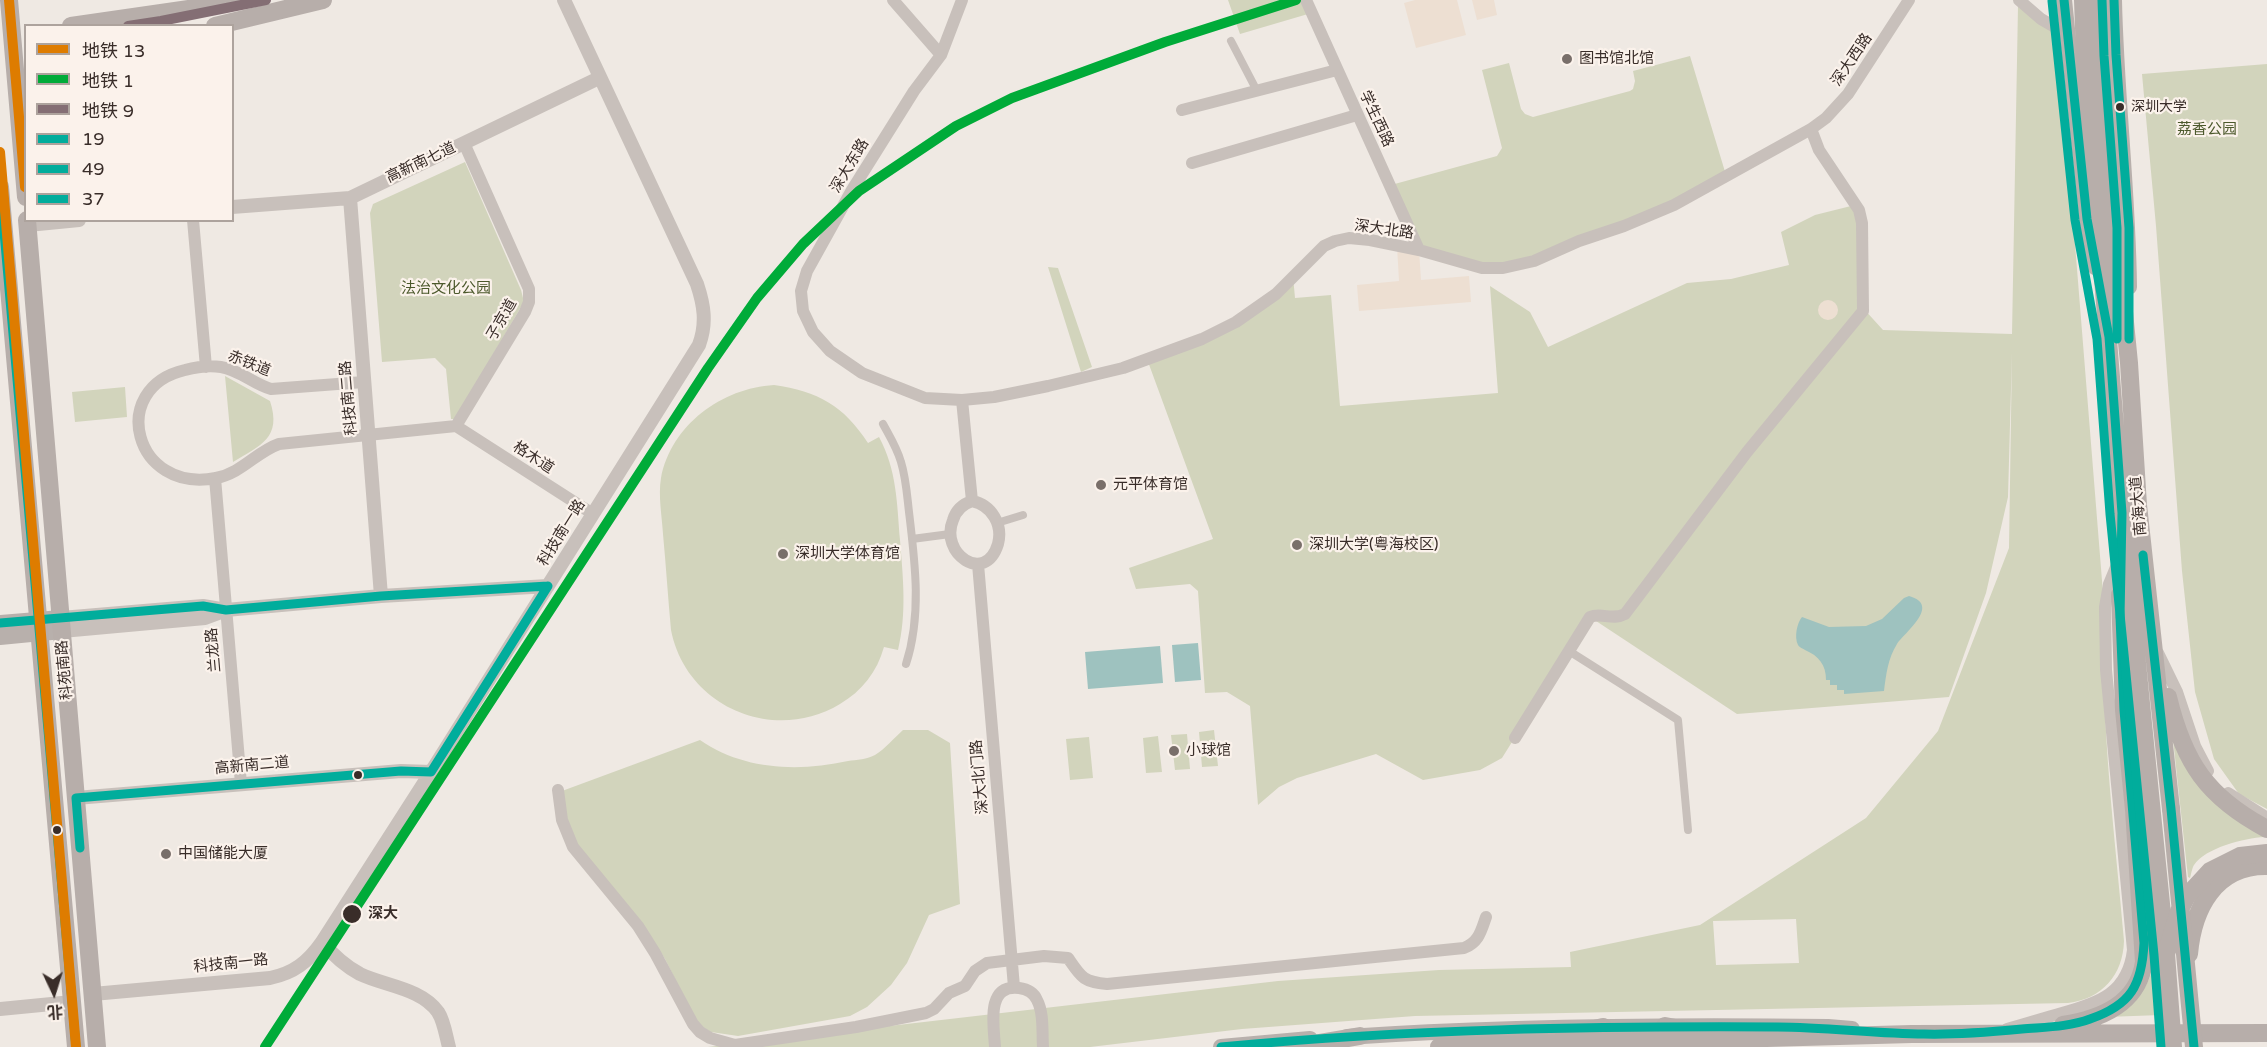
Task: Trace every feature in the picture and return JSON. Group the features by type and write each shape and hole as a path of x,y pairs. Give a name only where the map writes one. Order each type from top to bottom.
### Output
{"main road":[{"path":"9,0 24,173"},
{"path":"85,24 234,0"},
{"path":"223,24 323,0"},
{"path":"2064,0 2087,219 2109,337"},
{"name":"南海大道","path":"2083,0 2085,56 2109,337 2143,809 2166,954 2173,1047"},
{"name":"南海大道","path":"2098,0 2100,66 2129,363 2138,505 2188,970 2194,1047"},
{"path":"2114,0 2116,64 2129,228 2129,363"},
{"name":"科苑南路","path":"0,187 76,1047"},
{"name":"科苑南路","path":"28,223 97,1047"},
{"path":"1993,1033 2088,1020 2114,1009 2124,1002 2138,984 2144,962 2143,809 2124,710 2120,617 2122,513"},
{"path":"0,623 39,627"},
{"path":"2151,623 2177,732 2186,753 2199,775 2216,795 2245,817 2267,829"},
{"path":"0,637 39,627 62,625"},
{"path":"2166,954 2179,911 2197,882 2224,862 2240,856 2265,862"},
{"path":"2188,970 2194,921 2208,894 2232,875 2265,862"},
{"path":"1665,1026 1728,1039"},
{"path":"1221,1047 1360,1036 1603,1027 1828,1027 1912,1034"},
{"path":"1527,1045 1603,1027"},
{"path":"1438,1047 1912,1034 2263,1034"},
{"path":"1295,1047 1360,1036"}],"street":[{"name":"科技南一路","path":"93,994 282,975 296,970 306,962 431,771 694,354 702,336 705,317 697,284 564,0"},
{"path":"893,0 941,55"},
{"name":"深大东路","path":"962,0 941,55 914,91 852,190 807,271 801,291 803,311 813,332 830,351 862,373 924,398 962,400"},
{"name":"学生西路","path":"1306,0 1419,250"},
{"name":"深大西路","path":"1811,129 1826,118 1848,94 1909,0"},
{"path":"2019,0 2041,19 2067,34"},
{"path":"1231,41 1257,91"},
{"path":"1182,110 1337,70"},
{"name":"高新南七道","path":"234,207 350,198 599,78"},
{"path":"1192,163 1357,115"},
{"path":"1515,738 1590,617 1597,614 1613,619 1619,618 1632,607 1747,452 1863,311 1862,224 1859,210 1819,150 1811,129"},
{"name":"深大北路","path":"962,400 994,397 1123,368 1202,339 1236,322 1276,294 1324,246 1335,240 1349,238 1370,240 1419,250 1482,268 1503,268 1534,261 1674,205 1811,129"},
{"name":"子京道","path":"456,426 525,312 530,298 529,289 464,143"},
{"name":"科技南二路","path":"350,198 381,596"},
{"path":"28,223 45,222"},
{"path":"193,222 206,367"},
{"name":"赤铁道","path":"364,382 271,389 231,369 206,367 180,371 156,384 147,393 141,406 139,428 146,452 154,463 165,472 188,479 215,478 231,474 279,444 368,435"},
{"path":"962,400 972,501"},
{"path":"883,424 902,463 912,540 915,626 906,663"},
{"path":"368,435 456,426"},
{"name":"格木道","path":"456,426 593,514"},
{"name":"兰龙路","path":"215,478 241,784"},
{"path":"972,501 985,506 993,514 997,523 999,531 997,548 989,559 978,564 965,561 952,543 950,534 950,526 959,509 972,501"},
{"path":"997,523 1023,515"},
{"path":"912,540 950,534"},
{"path":"1993,1033 2096,1003 2110,995 2119,985 2132,963 2126,865 2106,670 2105,607 2109,584 2121,555"},
{"name":"深大北门路","path":"978,564 1014,987"},
{"path":"62,625 204,618 226,610 381,596 548,586"},
{"path":"1569,651 1678,720 1688,830"},
{"path":"2158,653 2177,692 2186,724 2204,765 2229,795 2267,818"},
{"name":"高新南二道","path":"76,798 409,770 431,771"},
{"path":"558,790 562,820 573,847 638,926 693,1024 710,1038 735,1045 918,1016 934,1009 949,993 965,986 981,966 1012,959 1056,955 1068,958 1080,976 1091,983 1107,984 1464,948 1473,944 1480,934 1486,917"},
{"path":"321,942 342,963 362,975 429,1002 439,1014 449,1047"},
{"path":"995,1047 993,1013 995,1001 1003,992 1014,987 1032,993 1039,1003 1043,1047"},
{"path":"0,1009 72,1002"}],"green space":[{"path":"1228,0 1302,0 1308,14 1240,34"},
{"path":"2018,6 2058,32 2105,618 2106,739 2124,941 2123,953 2115,975 2100,991 2091,996 2068,1003 1415,1016 1242,1029 1090,1047 708,1047 1278,981 1439,970 1571,967 1570,952 1700,925 1866,818 1938,731 2009,548 2012,352 2008,497 1986,593 1949,697 1737,714 1590,617 1502,758 1480,770 1423,780 1376,754 1297,778 1279,787 1258,805 1250,706 1227,692 1205,693 1198,591 1190,584 1136,589 1129,568 1213,539 1147,359 1202,339 1293,276 1295,298 1331,295 1340,406 1498,393 1490,286 1530,312 1548,347 1687,283 1731,279 1789,265 1781,232 1815,215 1855,205 1863,308 1883,330 2012,334","holes":["1796,919 1799,963 1716,965 1713,921"]},
{"path":"1690,56 1726,175 1674,205 1503,268 1419,250 1391,185 1497,156 1502,148 1482,70 1509,63 1521,109 1525,114 1533,117 1630,91 1635,81 1633,71"},
{"name":"荔香公园","path":"2267,64 2267,809 2239,794 2214,759 2195,692 2182,571 2142,74"},
{"name":"法治文化公园","path":"465,162 521,290 524,302 455,419 451,419 446,369 435,358 382,362 370,213 373,204"},
{"path":"1048,267 1058,268 1092,367 1081,372"},
{"path":"225,376 270,401 273,414 271,432 266,439 252,451 233,462"},
{"name":"深圳大学体育馆","path":"774,385 804,391 828,402 849,419 868,443 879,437 885,449 895,487 903,582 903,623 898,650 884,647 868,680 840,704 814,715 788,720 761,718 736,711 714,698 694,680 680,657 671,630 660,499 661,478 667,459 687,426 718,402 736,393"},
{"path":"125,387 127,417 75,422 72,392"},
{"path":"903,730 928,730 950,743 960,904 929,915 907,963 891,985 867,1007 850,1016 738,1036 711,1032 702,1027 695,1019 665,959 646,930 585,856 567,827 562,791 700,740 717,750 753,763 810,767 872,756 882,750"},
{"path":"1214,730 1218,766 1202,767 1199,732"},
{"path":"1187,734 1190,769 1175,770 1171,735"},
{"path":"1158,736 1162,772 1146,773 1143,738"},
{"path":"1089,737 1093,778 1070,780 1066,739"},
{"path":"2173,739 2252,828 2264,837 2247,839 2216,849 2199,859 2194,865 2190,878 2188,877"},
{"path":"2156,955 2161,1015 2106,1017 2127,1005 2140,994 2149,978"}],"shaded area":[{"path":"1415,0 1457,0 1466,35 1416,48 1404,3"},
{"path":"1472,0 1494,0 1497,15 1477,20"},
{"path":"1397,246 1419,250 1421,280 1469,276 1471,302 1359,311 1357,285 1399,281"},
{"path":"1828,300 1835,303 1838,310 1835,317 1828,320 1821,317 1818,310 1821,303"}],"water":[{"path":"1909,596 1918,600 1922,606 1922,612 1891,655 1884,691 1844,694 1844,690 1837,690 1837,685 1830,685 1830,680 1826,680 1825,670 1818,658 1798,645 1797,630 1802,617 1829,627 1866,626 1882,619"},
{"path":"1198,643 1201,680 1175,682 1172,645"},
{"path":"1160,646 1163,683 1088,689 1085,652"}],"metro line":[{"name":"13","path":"9,0 24,175"},
{"name":"9","path":"141,24 266,0"},
{"name":"1","path":"265,1047 708,368 757,298 803,244 859,191 956,126 1012,98 1165,42 1296,0"},
{"name":"13","path":"0,152 76,1047"}],"transit line":[{"name":"19","path":"1221,1047 1429,1032 1569,1028 1778,1027 1906,1034 1973,1033 2082,1022 2115,1007 2132,992 2140,971 2144,943 2124,710 2120,617 2122,513 2109,337 2087,219 2064,0"},
{"name":"37","path":"2102,0 2117,228 2117,339"},
{"name":"19","path":"2114,0 2129,228 2129,339"},
{"name":"37","path":"2052,1 2075,220 2097,339 2110,514 2161,1047"},
{"name":"49","path":"0,187 76,1047"},
{"name":"19","path":"2143,555 2194,1047"},
{"name":"49","path":"0,623 203,606 226,610 381,596 548,586"},
{"name":"49","path":"80,848 76,798 401,771 431,772 548,586"}],"place":[{"name":"图书馆北馆","path":"1567,59"},
{"name":"深圳大学","path":"2120,107"},
{"name":"元平体育馆","path":"1101,485"},
{"name":"深圳大学(粤海校区)","path":"1297,545"},
{"name":"深圳大学体育馆","path":"783,554"},
{"name":"小球馆","path":"1174,751"},
{"name":"中国储能大厦","path":"166,854"},
{"name":"深大","path":"352,914"}]}
